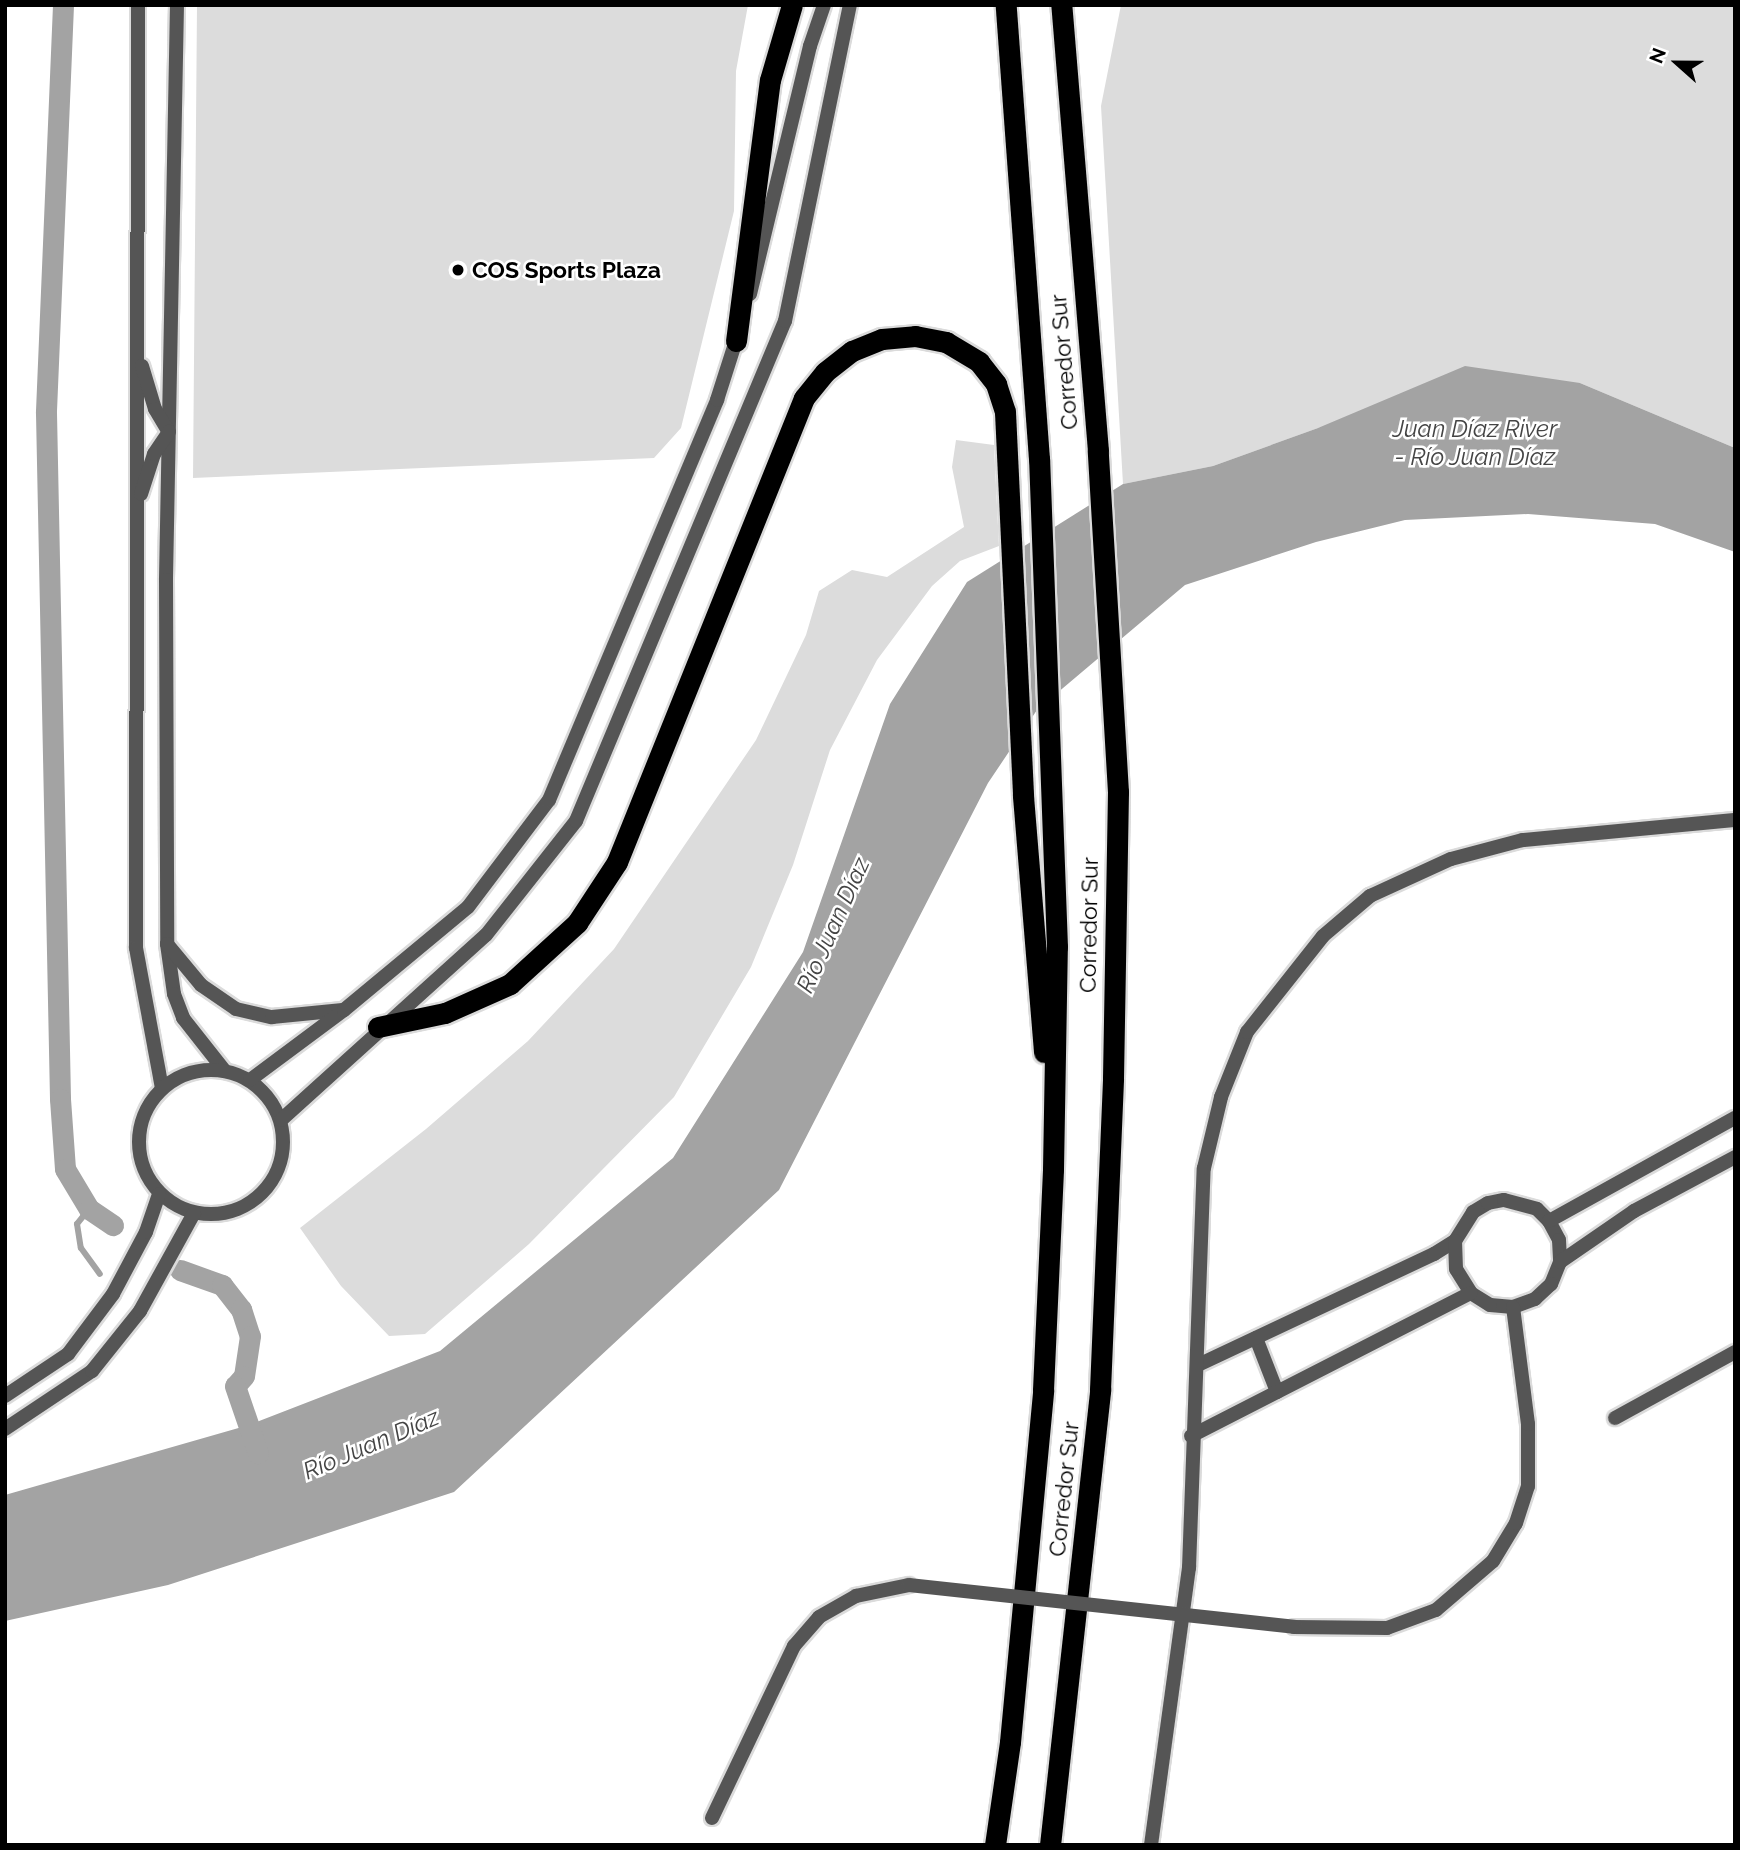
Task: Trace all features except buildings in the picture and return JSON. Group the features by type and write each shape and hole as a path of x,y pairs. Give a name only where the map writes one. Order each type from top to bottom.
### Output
{"highway":[{"path":"736,341 770,80 792,5"},
{"name":"Corredor Sur","path":"995,1845 1010,1742 1042,1390 1053,1169 1054,796 1039,459 1006,5"},
{"name":"Corredor Sur","path":"1050,1845 1100,1390 1113,1077 1118,792 1098,451 1060,5"},
{"path":"378,1027 445,1013 510,984 577,923 617,862 798,411 814,383 837,361 868,344 901,336 932,338 970,355 989,373 1003,399 1023,796 1053,1169"}],"street":[{"path":"138,5 136,948 162,1088"},
{"path":"177,5 169,432 167,944 174,995 183,1018 224,1070"},
{"path":"250,1080 344,1010 468,907 549,800 717,400 736,341 824,5"},
{"path":"281,1120 378,1027 486,935 576,821 785,321 850,5"},
{"path":"136,331 145,384 169,432"},
{"path":"136,526 146,473 169,432"},
{"path":"1151,1845 1189,1568 1191,1436 1198,1365 1205,1168 1220,1097 1247,1032 1323,936 1370,896 1451,859 1523,840 1735,820"},
{"path":"167,944 201,985 236,1009 272,1017 344,1010"},
{"path":"224,1070 250,1080 269,1097 281,1120 283,1150 273,1180 252,1202 224,1214 194,1213 159,1194 146,1175 138,1152 139,1128 147,1106 162,1088 191,1072 224,1070"},
{"path":"1549,1221 1735,1118"},
{"path":"1560,1262 1634,1211 1735,1157"},
{"path":"5,1396 68,1354 113,1294 146,1233 159,1194"},
{"path":"1198,1365 1455,1241 1473,1212 1504,1200 1529,1205 1549,1221 1559,1240 1560,1262 1551,1284 1535,1299 1513,1307 1490,1305 1471,1293 1456,1269 1455,1241"},
{"path":"5,1429 60,1396 101,1361 140,1311 194,1213"},
{"path":"1191,1436 1471,1293"},
{"path":"712,1818 793,1646 819,1617 856,1596 909,1585 1294,1627 1387,1628 1436,1610 1493,1561 1516,1523 1528,1486 1528,1423 1513,1307"},
{"path":"1256,1338 1277,1392"},
{"path":"1615,1418 1735,1352"}],"shaded area":[{"name":"COS Sports Plaza","path":"197,5 748,5 736,71 734,211 681,428 654,458 193,478"},
{"path":"1121,5 1735,5 1735,448 1580,383 1318,428 1213,466 1123,484 1101,106"},
{"path":"956,440 994,445 999,546 960,561 932,586 877,660 830,750 793,865 751,967 674,1097 529,1244 425,1334 389,1336 341,1286 300,1228 426,1129 528,1041 614,949 756,740 806,635 819,591 852,570 887,577 964,527 952,467"}],"water":[{"name":"Juan Díaz River - Río Juan Díaz","path":"1465,366 1580,383 1735,448 1735,552 1655,524 1528,514 1405,520 1316,542 1185,585 1037,710 988,783 779,1190 454,1492 168,1585 5,1621 5,1495 249,1425 440,1351 673,1158 803,952 890,704 967,582 1123,484 1213,466 1318,428"}],"waterway":[{"path":"63,5 46,413 60,1099 65,1169 89,1209 113,1225"},
{"path":"89,1209 77,1224 81,1248 100,1274"},
{"path":"180,1270 222,1285 241,1309 250,1336 244,1376 235,1386 258,1453"}],"place":[{"name":"COS Sports Plaza","path":"458,270"}],"water label":[{"name":"Río Juan Díaz","path":"833,925"},
{"name":"Río Juan Díaz","path":"371,1444"}]}
